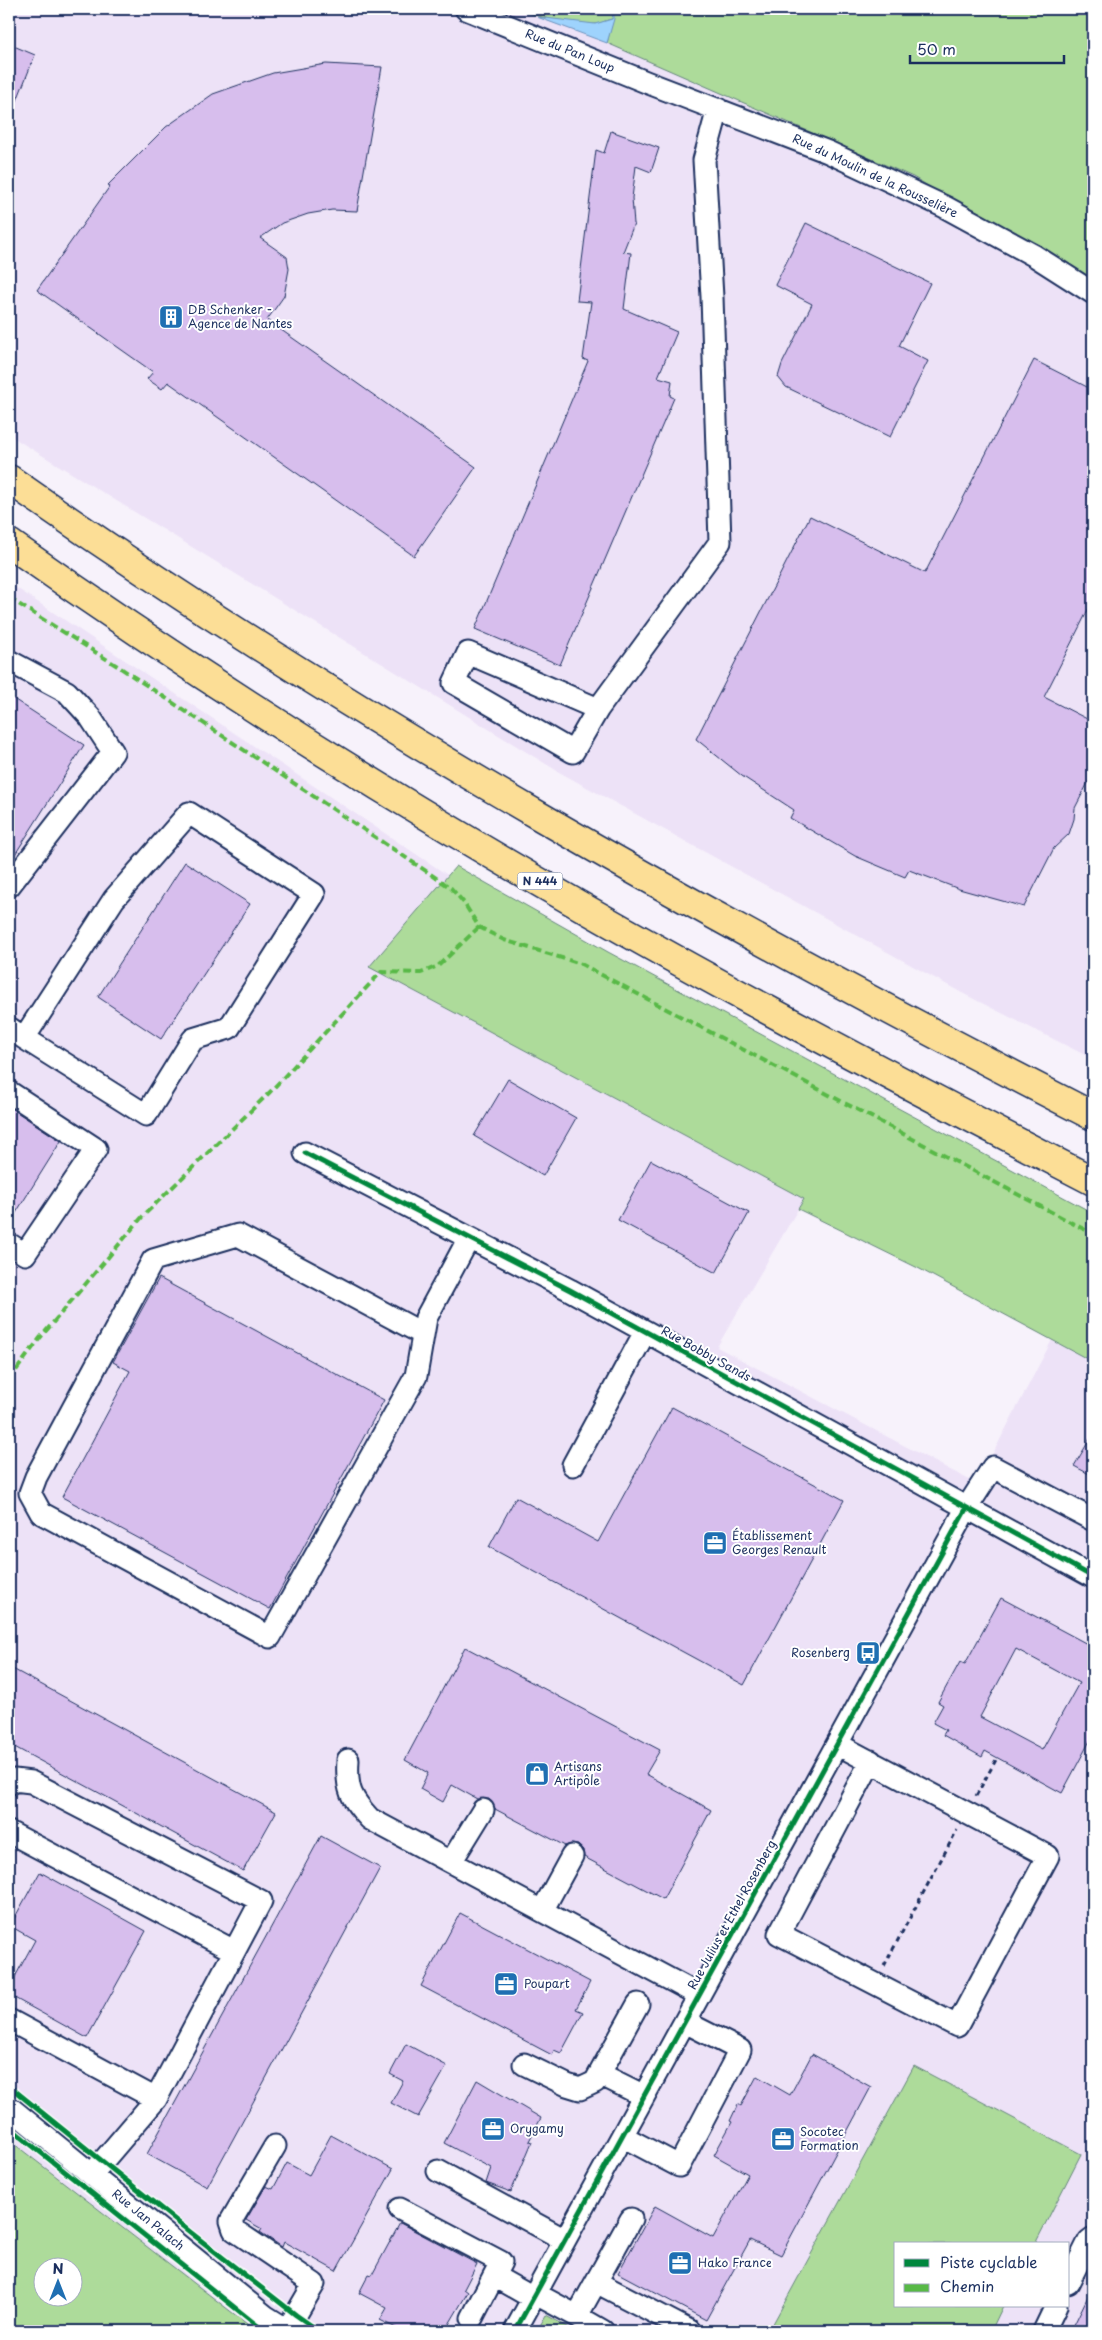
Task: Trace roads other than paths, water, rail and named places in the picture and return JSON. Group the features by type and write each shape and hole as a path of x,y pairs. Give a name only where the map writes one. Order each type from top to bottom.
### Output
{"highway":[{"path":"9,480 220,620 490,787 630,869 760,941 1093,1116"},
{"name":"N 444","path":"9,543 144,637 284,728 460,835 745,996 1093,1181"}],"street":[{"name":"Rue du Pan Loup","path":"466,9 646,82"},
{"name":"Rue du Moulin de la Rousselière","path":"646,82 828,152 946,207 1035,256 1093,293"},
{"path":"598,709 468,653 454,684 574,752 598,709 720,542 712,297 704,160 718,109"},
{"path":"9,662 67,692 90,717 112,752 9,886"},
{"path":"189,813 314,894 229,1028 193,1039 146,1115 17,1033 114,899 189,813"},
{"path":"9,1092 96,1149 25,1254 9,1244"},
{"name":"Rue Bobby Sands","path":"305,1153 646,1332 1093,1577"},
{"path":"423,1334 238,1235 153,1260 36,1476 30,1493 41,1513 270,1637 416,1376 426,1318 469,1238"},
{"path":"573,1465 646,1332"},
{"name":"Rue Julius et Ethel Rosenberg","path":"515,2331 966,1509 994,1467 1093,1520"},
{"path":"837,1744 871,1761 1048,1856 957,2026 779,1934 871,1761"},
{"path":"348,1760 347,1776 353,1801 370,1819 699,1995"},
{"path":"9,1784 14,1780 31,1782 261,1901 156,2099 92,2174"},
{"path":"451,1862 483,1810"},
{"path":"9,1832 234,1951"},
{"path":"542,1911 572,1856"},
{"path":"524,2064 567,2085 580,2089 595,2082 638,2004"},
{"path":"9,2020 156,2099"},
{"path":"622,2136 680,2166 740,2050 685,2022"},
{"path":"600,2074 644,2096"},
{"name":"Rue Jan Palach","path":"9,2107 265,2316 288,2331"},
{"path":"275,2146 231,2221 234,2230 314,2284 288,2331"},
{"path":"438,2172 565,2240"},
{"path":"400,2209 501,2262 472,2318"},
{"path":"577,2316 631,2219"},
{"path":"1070,2279 1089,2241 1093,2238"},
{"path":"494,2276 577,2316 603,2331"},
{"path":"596,2282 690,2331"},
{"path":"1044,2331 1055,2308"}],"water":[{"path":"614,9 614,19 607,43 537,17 595,24 612,19"}],"place":[{"name":"DB Schenker - Agence de Nantes","path":"171,317"},
{"name":"Établissement Georges Renault","path":"715,1543"},
{"name":"Rosenberg","path":"868,1653"},
{"name":"Artisans Artipôle","path":"537,1774"},
{"name":"Poupart","path":"506,1984"},
{"name":"Orygamy","path":"493,2129"},
{"name":"Socotec Formation","path":"783,2139"},
{"name":"Hako France","path":"680,2263"}]}
